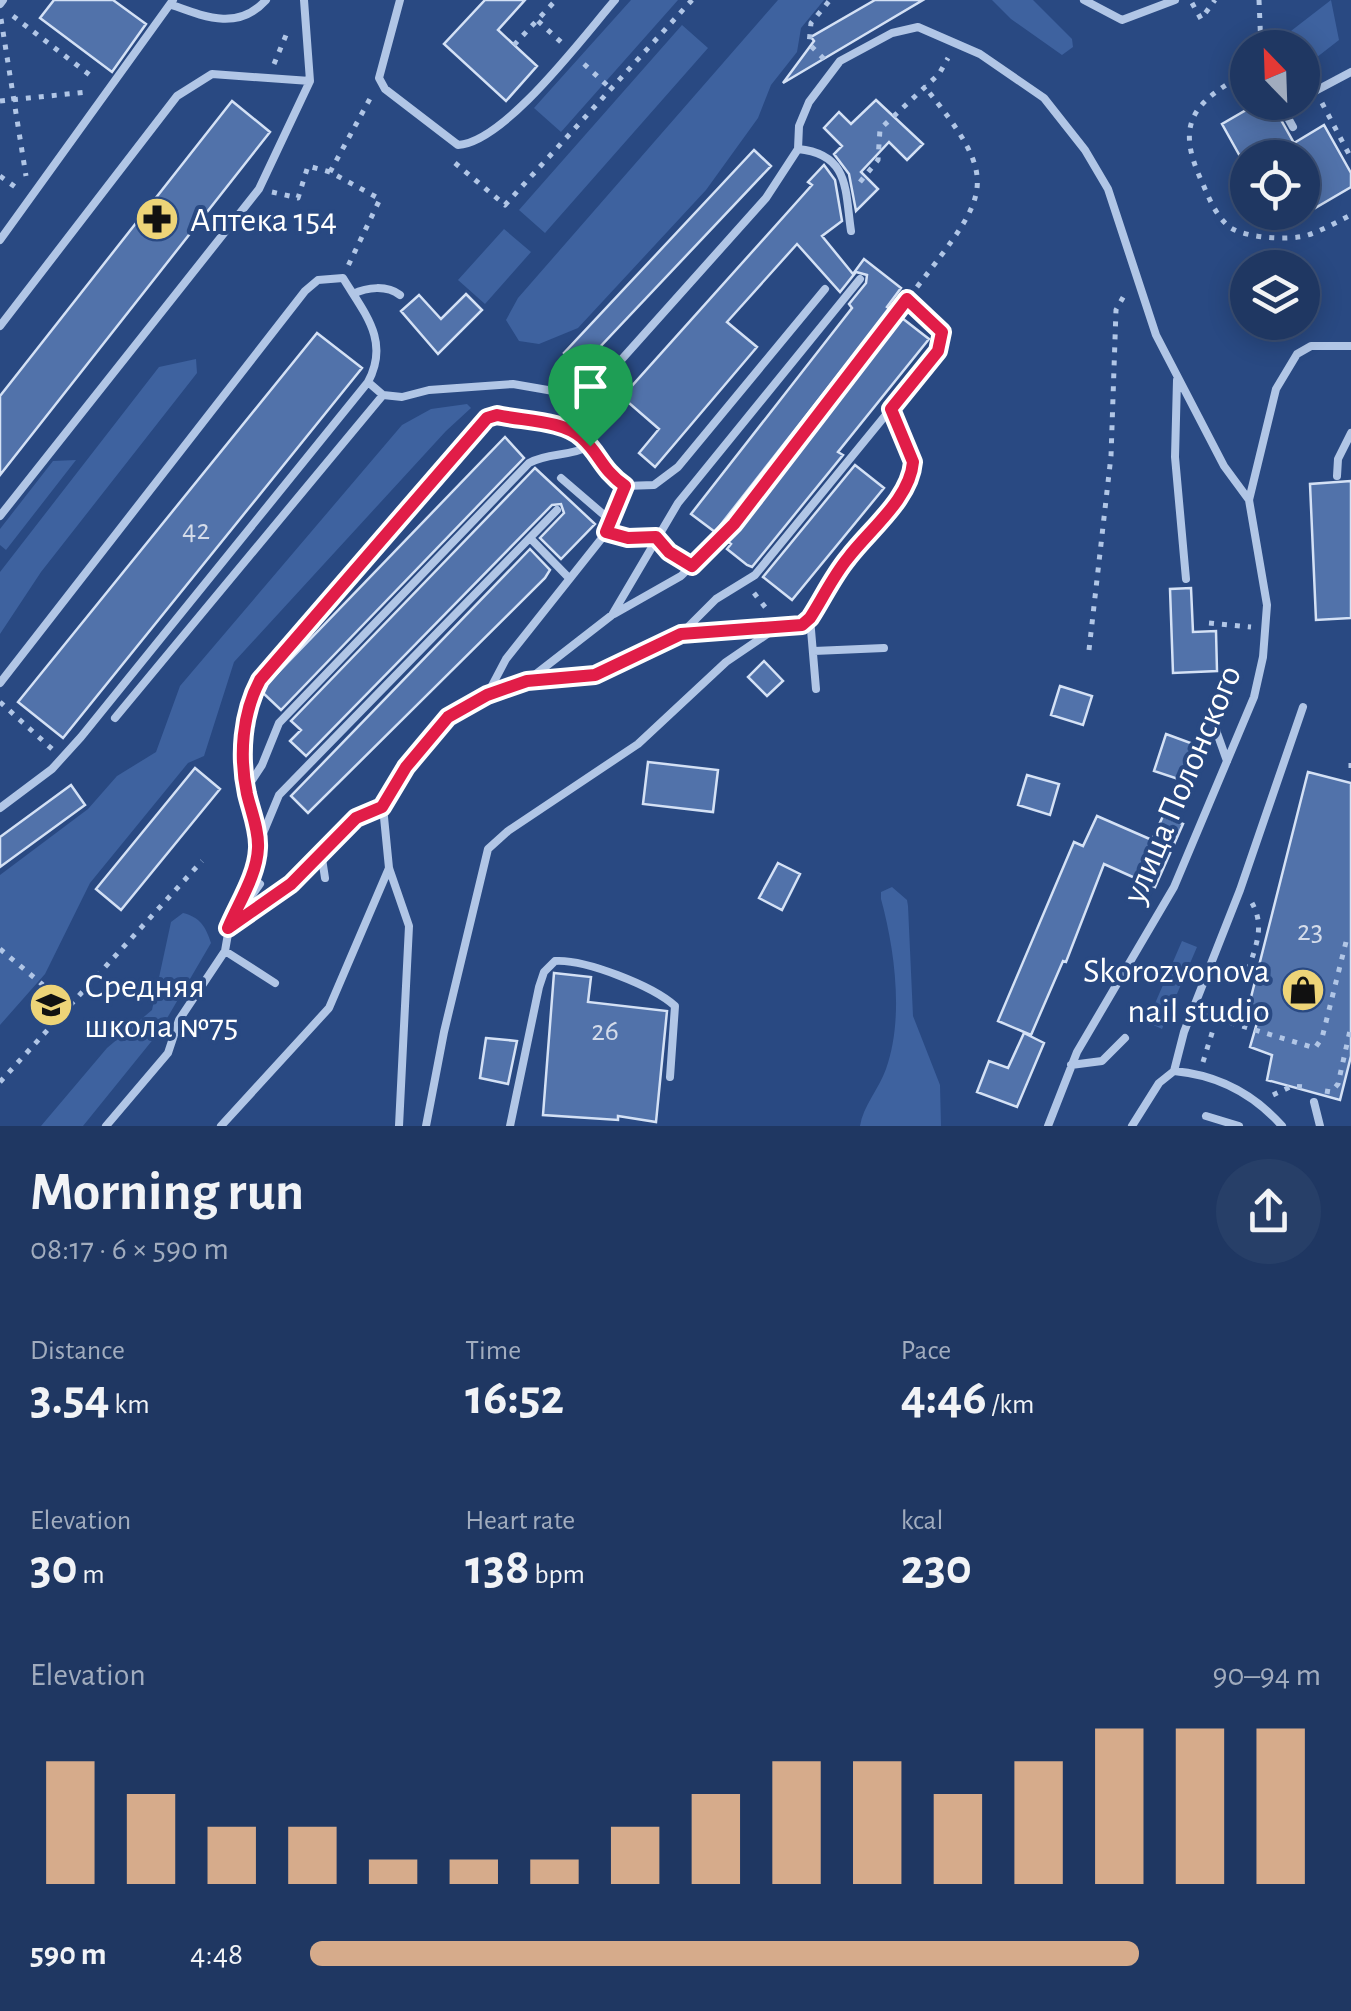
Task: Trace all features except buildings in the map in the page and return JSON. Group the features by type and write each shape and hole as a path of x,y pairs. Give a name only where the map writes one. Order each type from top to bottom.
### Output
{"lane":[{"path":"0,240 172,2 218,21 254,12 266,0"},
{"path":"0,516 259,189 310,81 304,0"},
{"path":"400,0 379,78 385,88 458,145 472,144 507,120 616,0"},
{"path":"1084,0 1122,20 1174,0"},
{"path":"588,397 766,198 798,148 800,126 809,102 840,62 892,32 918,27 957,42 1044,98 1086,150 1108,189 1156,335 1176,380 1224,466 1249,500"},
{"path":"1320,90 1351,72"},
{"path":"0,326 177,96 212,74 310,81"},
{"path":"1289,120 1293,127"},
{"path":"798,148 818,151 838,167 849,196 851,232"},
{"path":"0,683 304,290 333,276 343,278 380,346 379,362 368,382 81,738 52,769 0,808"},
{"path":"612,615 678,503 860,279"},
{"path":"353,294 370,288 394,291 400,296"},
{"path":"259,842 246,789 244,736 249,701 260,680 487,418 497,415 567,428 590,446 606,473 625,486 654,485 678,468 825,290"},
{"path":"527,681 612,615 681,576 734,524 907,299"},
{"path":"1249,500 1276,389 1287,368 1297,354 1311,346 1351,346"},
{"path":"228,928 291,884 356,818 382,807 406,767 448,717 487,695 527,681 595,675 681,634 716,599 756,575 938,351"},
{"path":"1176,380 1174,442 1186,579"},
{"path":"368,382 383,395 402,397 429,390 513,384 588,397"},
{"path":"115,718 383,395"},
{"path":"246,789 262,765 279,723 530,463 542,456 570,457 590,446 598,416 588,397"},
{"path":"1337,476 1338,459 1351,433"},
{"path":"561,478 611,521"},
{"path":"487,695 506,658 611,521 625,486"},
{"name":"улица Полонского","path":"1048,1126 1072,1065 1174,887 1254,696 1267,626 1265,580 1249,500"},
{"path":"681,634 802,625 845,561 893,504"},
{"path":"106,1126 168,1053 180,1020 225,952 228,928 256,867 259,842 279,795 557,510"},
{"path":"530,538 568,577"},
{"path":"810,618 816,690"},
{"path":"426,1126 488,849 638,744 726,662 779,626"},
{"path":"814,651 884,648"},
{"path":"1215,706 1217,733 1227,761"},
{"path":"1132,1126 1159,1083 1174,1071 1192,1011 1240,890 1304,707"},
{"path":"382,807 388,868 409,926 399,1126"},
{"path":"321,852 324,878"},
{"path":"221,1126 329,1008 388,868"},
{"path":"228,928 260,884"},
{"path":"225,952 276,984"},
{"path":"510,1126 539,987 544,972 556,961 602,969 662,994 676,1006 670,1076"},
{"path":"1072,1065 1102,1062 1125,1038"},
{"path":"1174,1071 1199,1074 1247,1093 1282,1126"},
{"path":"1314,1102 1320,1126"},
{"path":"1206,1116 1239,1126"}],"path":[{"path":"514,45 556,0"},
{"path":"463,169 505,204 692,0"},
{"path":"809,44 811,24 830,0"},
{"path":"1191,0 1201,19 1215,0"},
{"path":"1259,0 1260,30"},
{"path":"1,6 76,66"},
{"path":"1,6 27,182"},
{"path":"538,20 570,50"},
{"path":"270,76 290,25"},
{"path":"849,196 878,160 880,129 939,74 957,42"},
{"path":"584,64 610,88"},
{"path":"330,172 379,78"},
{"path":"1230,81 1210,92 1189,124 1189,154 1214,209 1234,230 1264,236 1305,237 1351,216"},
{"path":"924,86 962,132 978,166 979,188 973,208 907,299 942,332 938,351"},
{"path":"0,101 90,91"},
{"path":"1320,100 1351,158"},
{"path":"259,189 295,199 308,166 330,172 380,199 347,268"},
{"path":"1089,650 1110,456 1116,310 1136,272"},
{"path":"891,409 913,462 909,482 893,504"},
{"path":"1209,623 1231,628"},
{"path":"0,702 46,744"},
{"path":"1351,763 1351,774"},
{"path":"0,1082 202,862"},
{"path":"1240,890 1259,918 1258,938 1248,970"},
{"path":"1192,1011 1311,1049 1320,1044 1347,938"},
{"path":"0,949 43,984"},
{"path":"1199,1074 1216,1019"},
{"path":"1260,1103 1292,1086 1328,1092 1334,1089 1351,1026"}],"shaded area":[{"path":"631,0 678,0 561,132 534,108"},
{"path":"778,0 824,0 801,28 797,52 771,85 758,118 706,190 578,328 539,344 519,341 506,320 518,298"},
{"path":"992,0 1033,0 1072,39 1073,47 1062,55 1011,19"},
{"path":"1331,0 1339,40 1320,55 1320,30 1292,30"},
{"path":"682,25 708,48 545,233 519,210"},
{"path":"504,229 531,252 485,304 458,280"},
{"path":"196,359 197,373 41,572 0,634 0,572 159,367"},
{"path":"467,404 471,408 234,662 204,756 188,763 90,883 45,974 0,1025 0,875 88,809 117,776 156,752 180,686 402,425 431,409"},
{"path":"76,460 6,550 0,545 0,529 53,461"},
{"path":"892,887 907,900 913,1016 940,1085 941,1126 860,1126 886,1069 895,1029 893,962 881,899 881,892"},
{"path":"183,913 202,924 211,943 159,1032 83,1126 41,1126 107,1048 152,1010 171,922"},
{"path":"1182,941 1197,947 1162,1029 1147,1022"}],"place":[{"name":"Аптека 154","path":"157,219"},
{"name":"Skorozvonova nail studio","path":"1303,990"},
{"name":"Средняя школа №75","path":"51,1005"}],"route":[{"path":"907,299 942,332 938,351 891,409 913,462 909,482 845,561 802,625 681,634 595,675 527,681 487,695 448,717 406,767 382,807 356,818 291,884 228,928 256,867 259,842 246,789 244,736 249,701 260,680 487,418 497,415 567,428 590,446 606,473 625,486 606,532 628,538 656,537 669,552 692,566 734,524 907,299"}]}
